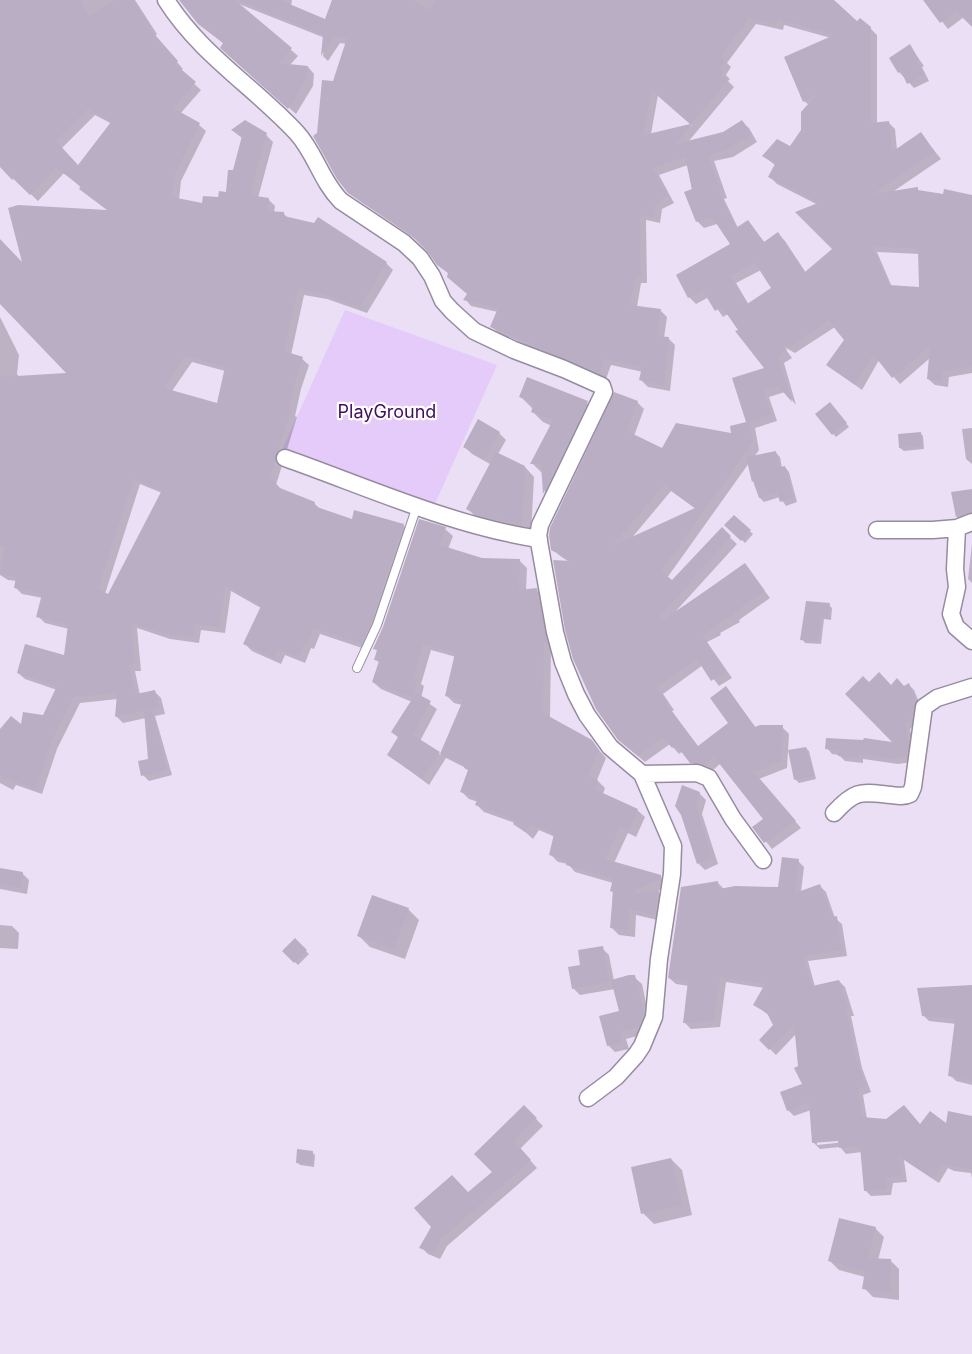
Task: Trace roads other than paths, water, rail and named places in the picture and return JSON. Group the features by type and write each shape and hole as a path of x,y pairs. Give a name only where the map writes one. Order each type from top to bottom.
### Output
{"street":[{"path":"166,0 196,40 300,136 323,179 335,195 404,243 420,258 432,276 443,301 474,331 489,340 586,378 604,388 596,412 540,525 539,540 555,632 563,662 576,694 587,715 610,747 642,774 673,846 672,874 659,959 654,1017 636,1055 616,1077 588,1098"},
{"path":"285,458 452,519 539,540"},
{"path":"878,530 933,530 965,525 955,569 957,587 951,614 956,627 972,641"},
{"path":"834,813 843,803 859,793 896,796 910,794 913,787 924,707 935,699 972,687"},
{"path":"642,774 697,773 709,778 733,819 763,860"}],"lane":[{"path":"357,668 377,625 417,506"}],"park label":[{"name":"PlayGround","path":"387,412"}]}
